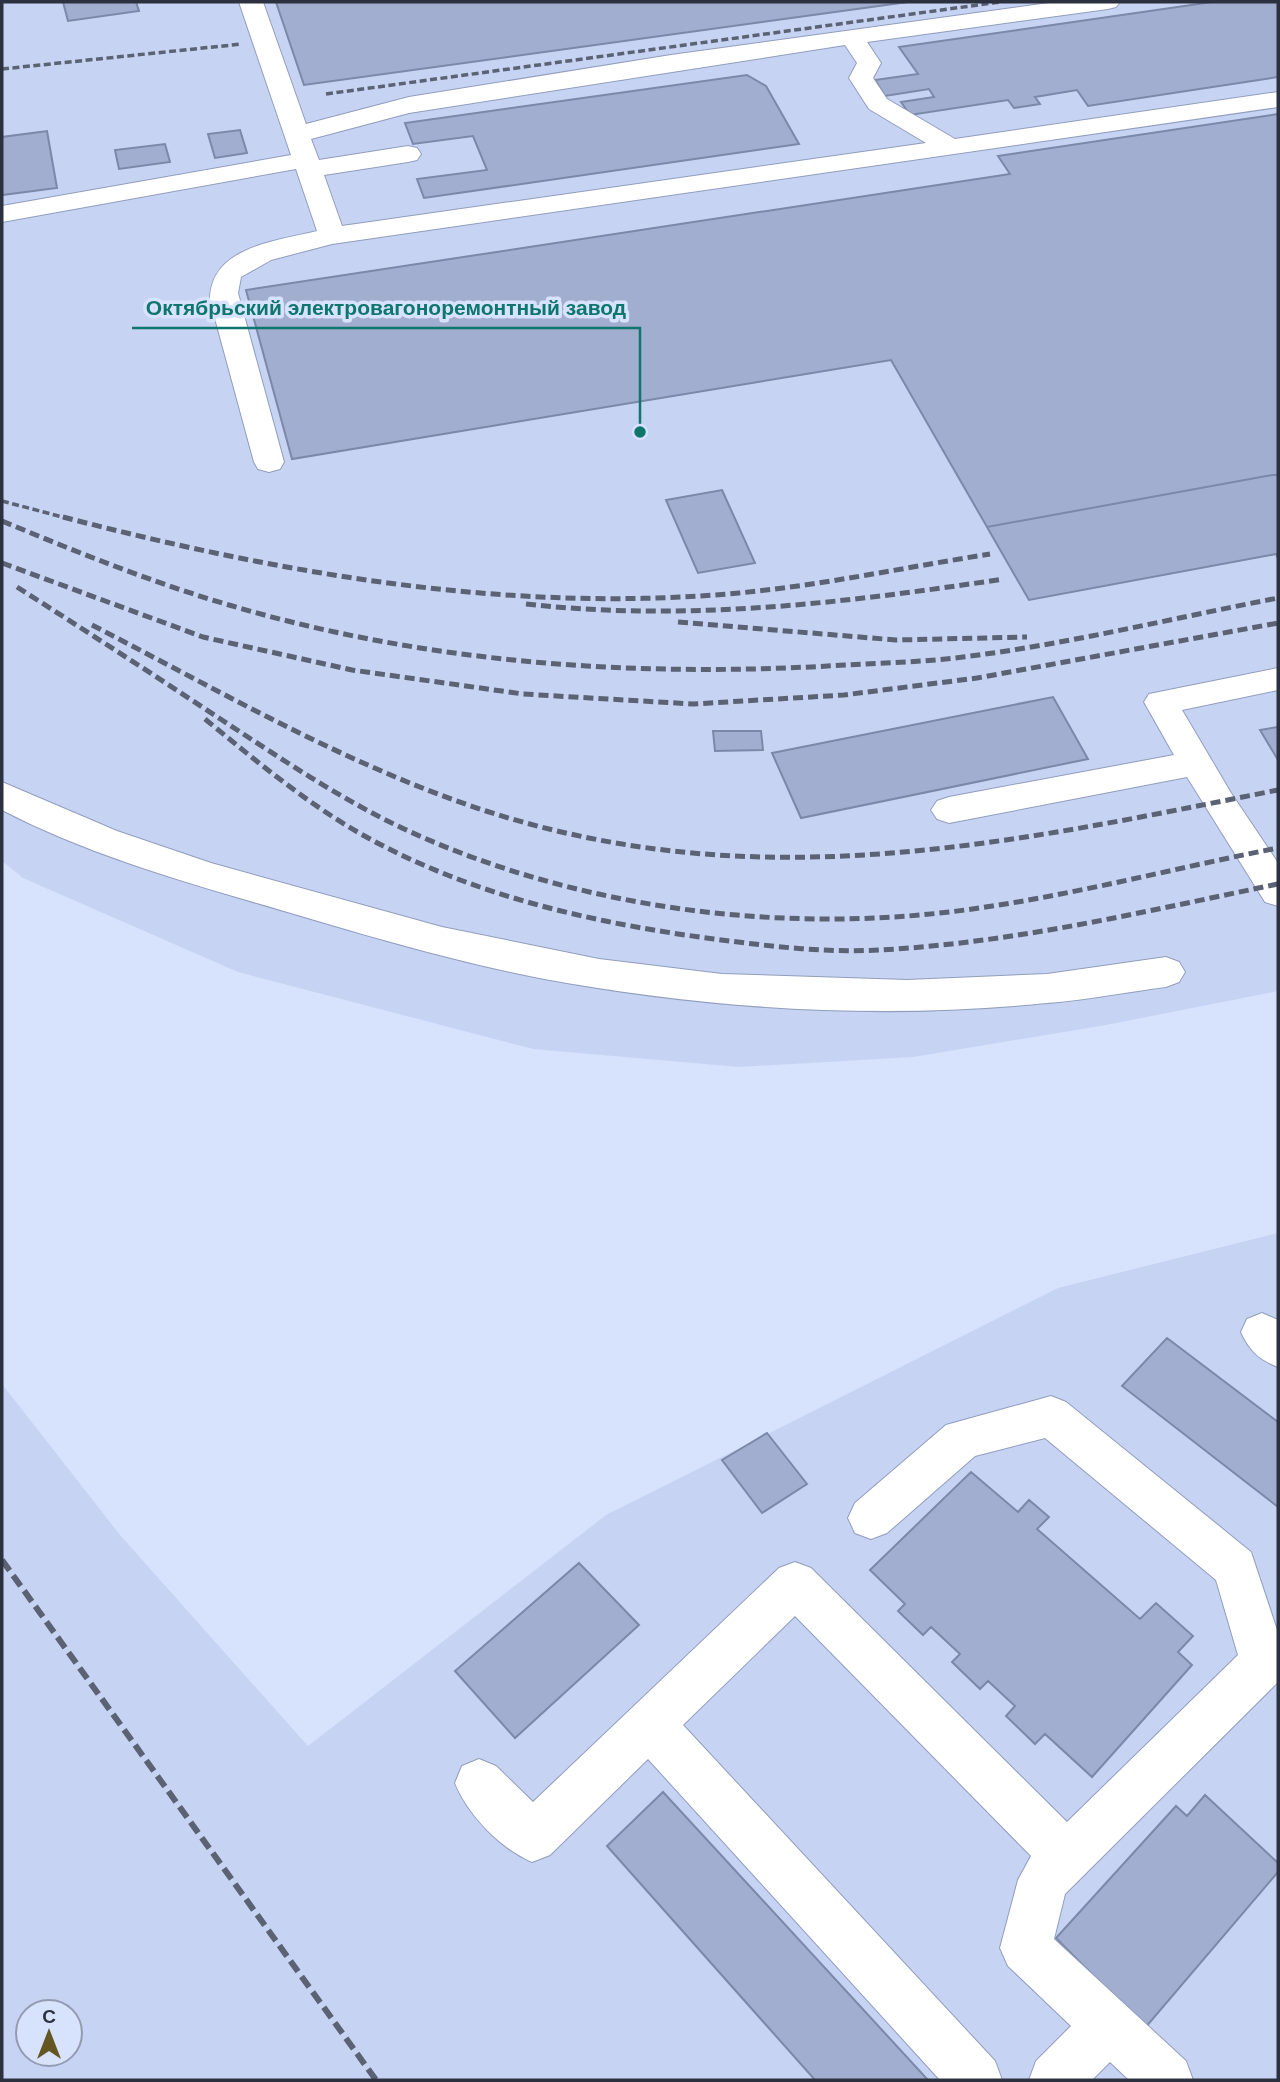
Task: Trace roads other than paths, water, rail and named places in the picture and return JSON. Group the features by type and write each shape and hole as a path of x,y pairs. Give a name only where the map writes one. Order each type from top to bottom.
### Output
{"lane":[{"path":"251,2 332,236"},
{"path":"296,134 329,129 406,106 851,36 1108,2"},
{"path":"851,36 869,63 861,78 878,104 953,148"},
{"path":"269,462 224,300 223,285 230,271 250,259 332,236 1278,100"},
{"path":"2,214 307,164 408,154"},
{"path":"1278,679 1161,702 1257,864 1278,892"},
{"path":"949,810 1196,764"},
{"path":"2,795 54,823 201,874 362,920 553,965 699,986 850,995 1031,990 1166,972"},
{"path":"871,1518 962,1439 1051,1416 1234,1567 1264,1663 1043,1881 1026,1948 1167,2080"},
{"path":"479,1783 532,1837 795,1584 1067,1857"},
{"path":"649,1724 976,2080"},
{"path":"1055,2080 1109,2026"}],"railway":[{"path":"326,94 1000,2"},
{"path":"2,69 242,44"},
{"path":"2,501 70,519"},
{"path":"63,517 229,556 313,572 483,593 568,598 654,598 770,590 990,554"},
{"path":"2,521 171,587 304,625 457,653 612,667 768,669 948,659 1082,638 1278,598"},
{"path":"2,563 203,637 352,670 523,694 693,704 844,695 977,678 1278,623"},
{"path":"526,604 647,611 766,607 884,596 1004,579"},
{"path":"17,587 288,763 379,816 468,856 536,878 606,896 750,916 823,919 894,917 965,910 1044,897 1278,848"},
{"path":"678,622 896,640 1027,637"},
{"path":"92,625 285,726 435,793 486,811 587,838 686,852 784,857 882,854 980,844 1278,790"},
{"path":"205,719 320,808 361,834 402,855 488,890 532,903 577,915 668,932 817,950 879,950 980,941 1080,925 1278,884"},
{"path":"2,1560 376,2080"}],"place":[{"name":"Октябрьский электровагоноремонтный завод","path":"640,432"}]}
